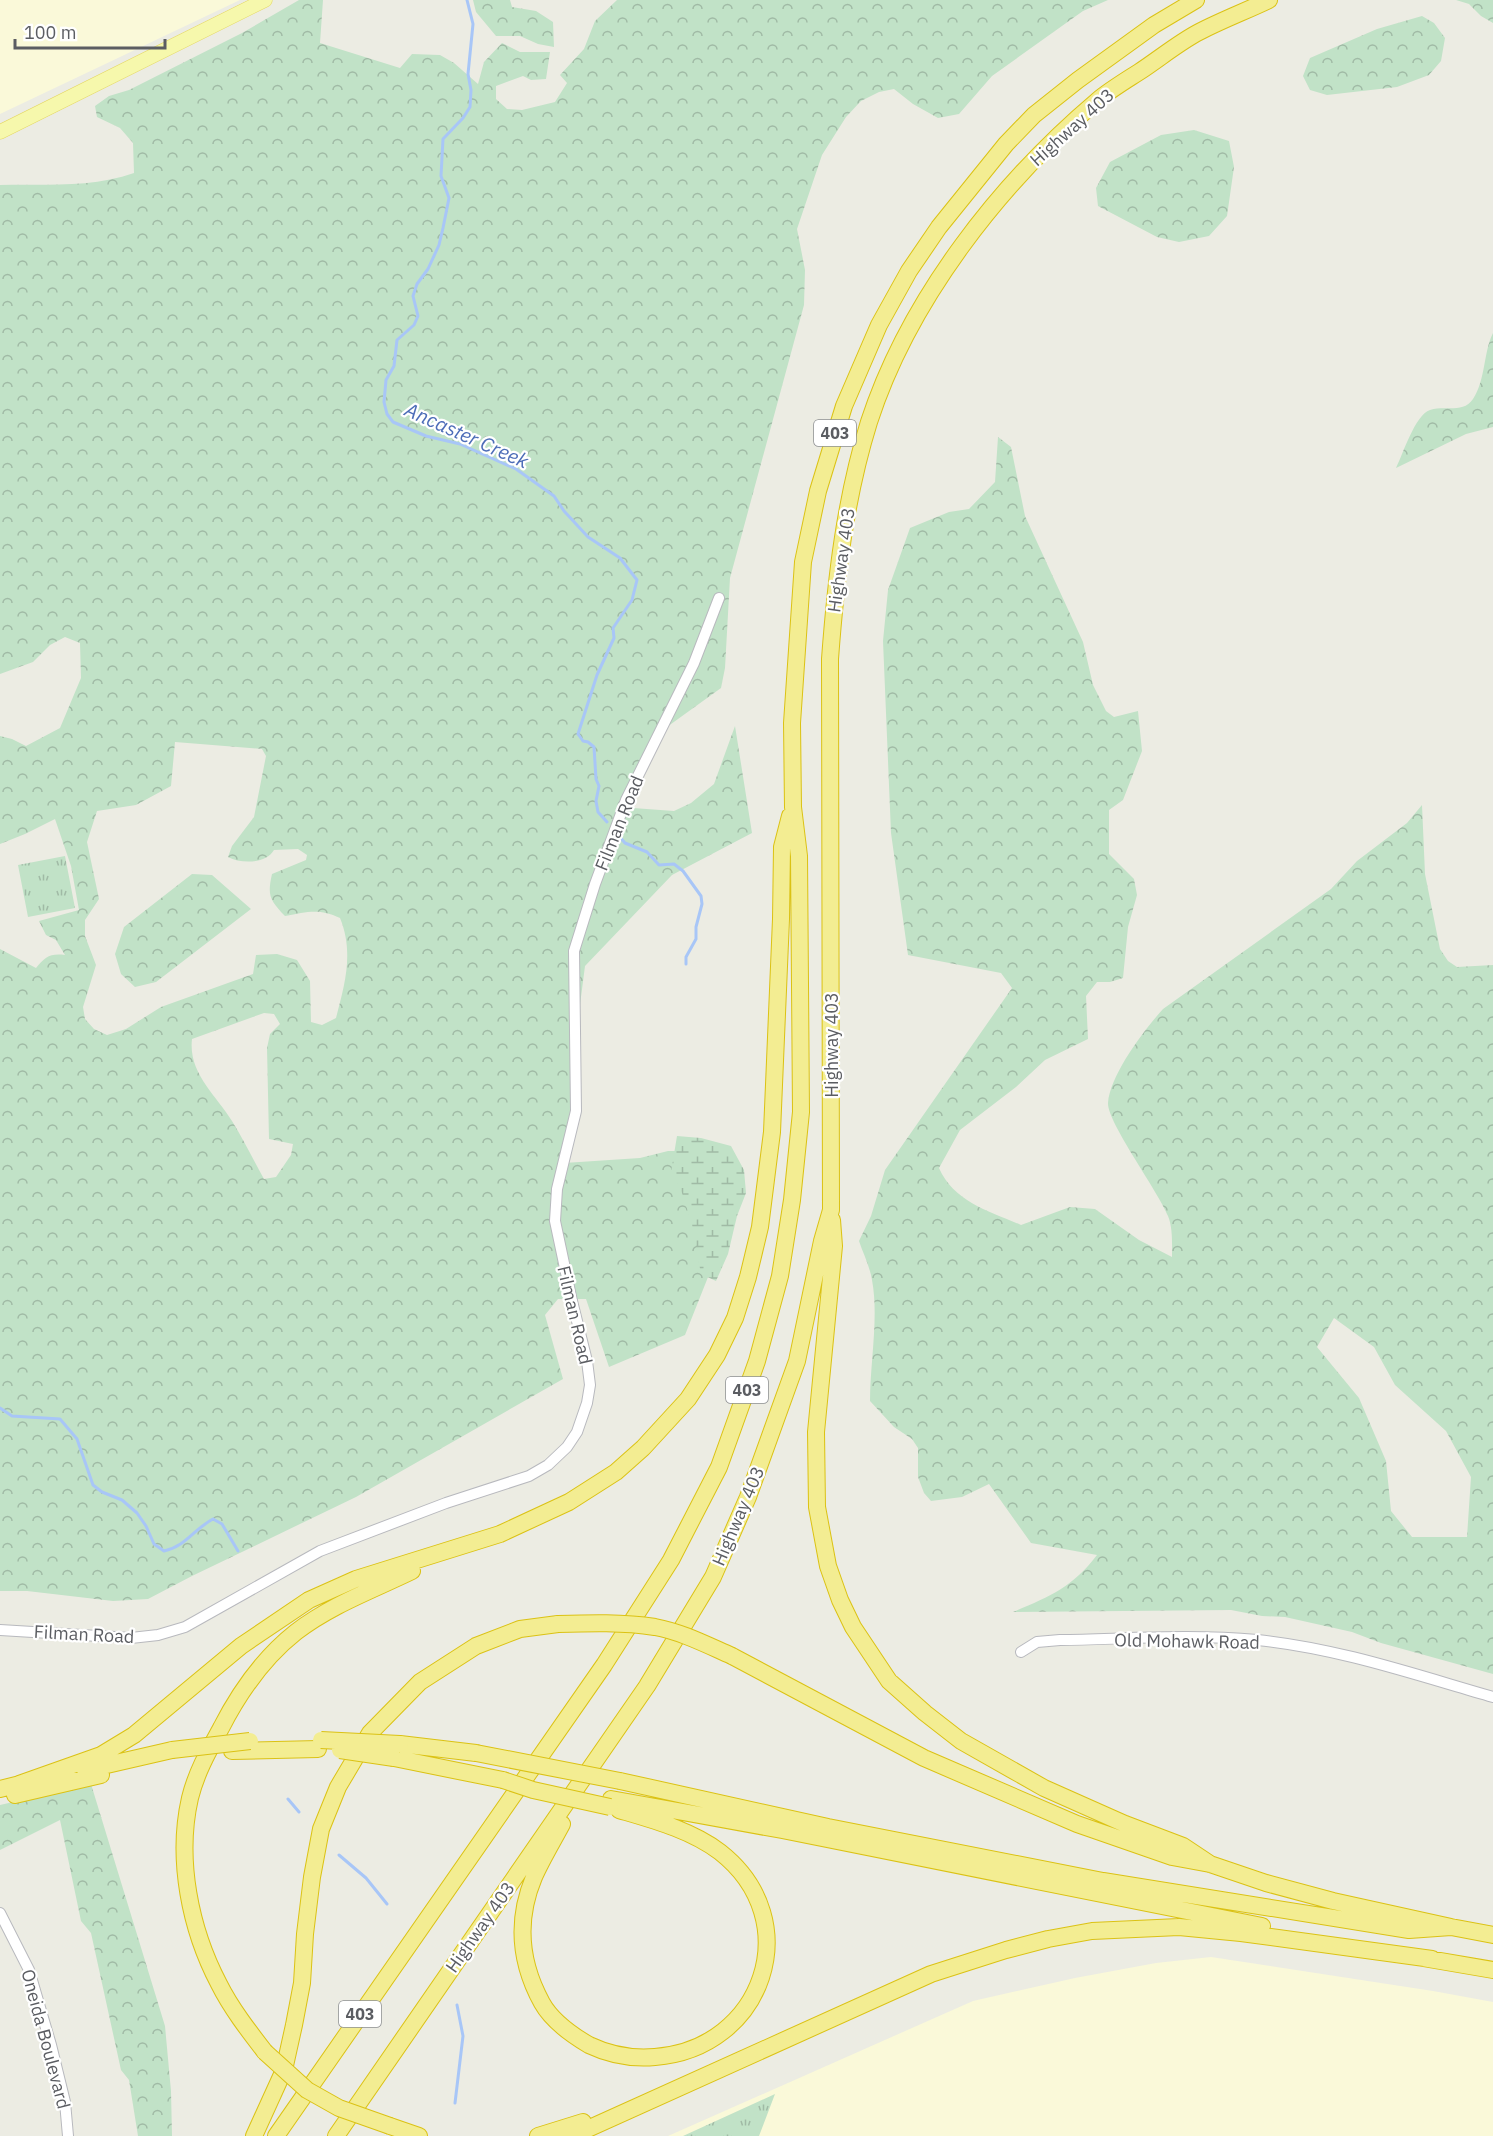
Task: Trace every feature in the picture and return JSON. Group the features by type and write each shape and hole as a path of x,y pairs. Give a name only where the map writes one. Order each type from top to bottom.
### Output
{"highway":[{"name":"Highway 403","path":"276,2136 604,1665 671,1560 719,1467 757,1361 780,1276 792,1200 801,1112 799,856 792,807 792,723 803,562 818,491 844,406 879,325 909,270 939,227 1006,144 1034,115 1078,80 1154,25 1196,0"},
{"name":"Highway 403","path":"336,2136 647,1686 713,1577 748,1497 797,1361 831,1210 830,659 836,582 848,507 870,421 885,380 935,285 970,236 1026,168 1099,99 1198,33 1269,0"},
{"path":"19,1784 101,1755 134,1735 241,1646 309,1600 356,1579 500,1533 569,1502 616,1472 643,1448 688,1399 717,1355 735,1318 760,1227 772,1132 782,847 792,807"},
{"path":"831,1210 834,1246 816,1432 817,1507 828,1566 840,1600 854,1627 890,1680 925,1713 961,1741 1044,1788 1125,1824 1183,1846 1210,1864"},
{"path":"419,2136 339,2108 308,2090 264,2052 219,1984 203,1946 193,1916 188,1890 185,1832 190,1798 198,1773 242,1690 268,1658 294,1633 320,1615 464,1546"},
{"path":"254,2136 284,2070 302,1983 309,1900 321,1829 338,1787 370,1733 420,1682 476,1646 520,1629 558,1624 597,1623 657,1628 686,1635 732,1656 935,1763 1077,1824 1172,1857 1210,1864 1266,1883 1333,1901 1493,1935"},
{"path":"0,1789 250,1741 397,1751 476,1753 620,1781 828,1827 1103,1881 1409,1929 1451,1927"},
{"path":"0,1799 171,1755 320,1744"},
{"path":"397,1751 465,1773 503,1780 533,1790 782,1830 1493,1970"},
{"path":"581,1781 571,1809 534,1876 525,1902 522,1942 530,1982 546,2010 574,2037 602,2052 637,2058 675,2056 701,2046 727,2028 744,2009 757,1989 765,1968 767,1938 763,1913 748,1882 720,1852 686,1833 611,1803"},
{"path":"572,2136 931,1974 1047,1939 1092,1931 1179,1927 1241,1933 1432,1959"},
{"path":"538,2136 634,2108"}],"main road":[{"path":"0,132 265,0"}],"street":[{"name":"Filman Road","path":"0,1630 131,1638 158,1635 185,1627 320,1551 446,1503 529,1476 548,1465 567,1447 577,1432 590,1386 587,1361 555,1221 557,1189 576,1111 574,951 595,884 626,800 694,663 719,598"},
{"name":"Old Mohawk Road","path":"1022,1652 1037,1642 1060,1640 1208,1637 1258,1640 1328,1651 1493,1697"},
{"name":"Oneida Boulevard","path":"0,1913 29,1970 65,2102 68,2136"}],"shaded area":[{"path":"0,0 240,0 0,114"},
{"path":"1211,1957 1493,2002 1493,2136 668,2136 973,2001 1156,1963"}],"green space":[{"path":"299,0 323,0 320,43 400,68 412,54 440,55 454,63 478,84 484,62 502,43 520,52 550,52 546,79 531,80 523,76 496,86 496,99 507,109 522,110 555,102 567,83 560,75 584,49 595,21 617,0 1108,0 1083,11 992,76 959,114 938,118 913,104 894,89 879,92 861,101 846,117 822,155 797,229 805,270 804,305 730,578 725,668 721,688 660,732 622,801 633,808 674,811 691,803 714,784 735,726 752,833 672,875 585,966 574,1051 579,1114 564,1163 640,1158 668,1151 701,1151 714,1262 685,1335 609,1367 586,1299 558,1299 545,1315 563,1379 356,1497 148,1599 113,1601 27,1591 0,1591 0,949 36,968 48,957 65,955 56,940 46,935 39,921 79,910 71,866 55,819 0,844 0,736 26,746 60,728 81,678 80,643 65,637 50,645 33,662 0,674 0,185 85,183 134,173 133,143 120,128 97,117 95,106 109,96 129,90 242,33","holes":["175,742 262,749 266,756 254,817 232,846 228,857 246,862 265,858 274,850 298,849 307,855 306,860 272,874 270,893 276,906 285,916 319,912 340,918 347,943 347,968 336,1018 322,1025 311,1022 310,981 297,960 277,954 256,955 253,974 161,1007 126,1029 107,1035 94,1029 85,1019 83,1007 96,965 85,936 85,920 99,899 87,842 97,811 136,805 171,786","264,1013 274,1014 280,1024 270,1034 267,1048 269,1139 293,1144 291,1155 276,1177 264,1179 232,1121 204,1083 194,1062 192,1051 192,1039"]},
{"path":"473,0 510,0 512,7 536,11 553,22 554,47 538,44 520,36 496,36 476,12"},
{"path":"1456,0 1493,0 1493,23 1481,16 1469,4"},
{"path":"1422,16 1434,23 1445,38 1441,61 1429,75 1397,87 1327,95 1310,90 1303,76 1310,58 1377,29"},
{"path":"1194,130 1229,141 1234,167 1227,216 1209,236 1179,242 1157,237 1098,206 1096,188 1110,162 1161,135"},
{"path":"1493,333 1493,427 1466,434 1396,468 1414,427 1425,413 1436,409 1459,408 1469,404 1473,399 1480,383"},
{"path":"998,437 1011,447 1025,516 1083,642 1093,685 1106,711 1114,717 1138,711 1142,751 1123,800 1109,810 1109,854 1134,879 1137,895 1128,927 1123,978 1110,982 1097,982 1086,996 1088,1039 1045,1060 1016,1087 960,1130 939,1168 946,1180 963,1197 985,1210 1021,1225 1070,1207 1095,1209 1139,1240 1172,1257 1168,1216 1124,1141 1110,1112 1108,1103 1110,1092 1121,1066 1163,1009 1331,889 1357,861 1407,823 1422,805 1425,874 1440,949 1448,961 1457,967 1493,965 1493,1674 1381,1643 1352,1632 1285,1617 1262,1616 1231,1610 1013,1612 1060,1590 1079,1575 1097,1555 1031,1543 989,1484 962,1497 931,1501 924,1493 918,1477 918,1448 912,1439 894,1427 870,1401 874,1294 870,1270 859,1241 871,1216 885,1170 1012,988 1001,973 908,955 891,833 883,641 888,590 910,528 949,512 969,509 995,482","holes":["1334,1318 1374,1347 1395,1385 1446,1431 1471,1477 1467,1537 1412,1537 1391,1511 1386,1461 1359,1398 1317,1347"]},
{"path":"65,856 75,908 28,917 18,865"},
{"path":"192,874 212,875 251,909 156,982 135,987 121,974 115,954 124,927"},
{"path":"677,1136 701,1138 731,1146 744,1170 746,1193 737,1216 728,1254 716,1281 701,1274 692,1224 682,1193 671,1172"},
{"path":"91,1784 165,2026 171,2091 172,2136 138,2136 129,2080 121,2070 91,1933 81,1921 60,1820 0,1850 0,1805"},
{"path":"775,2094 759,2136 683,2136"}],"waterway":[{"name":"Ancaster Creek","path":"467,0 473,24 468,74 471,90 470,107 443,139 441,176 449,198 443,228 439,245 428,269 417,284 413,296 418,316 414,325 397,340 394,366 386,380 384,402 387,414 393,422 426,436 460,444 516,469 554,496 564,511 588,537 620,558 637,580 632,600 613,628 614,638 597,675 578,734 583,741 594,747 596,779 599,786 596,801 598,812 607,822"},
{"name":"Ancaster Creek","path":"619,836 625,843 647,852 659,865 674,864 683,871 701,896 702,904 696,927 696,939 686,957 686,964"},
{"path":"0,1408 12,1416 60,1419 77,1439 93,1485 102,1492 122,1500 137,1513 154,1544 164,1551 178,1546 213,1519 222,1524 238,1551"},
{"path":"288,1799 299,1812"},
{"path":"339,1855 366,1878 387,1904"},
{"path":"455,2103 463,2036 457,2005"}]}
